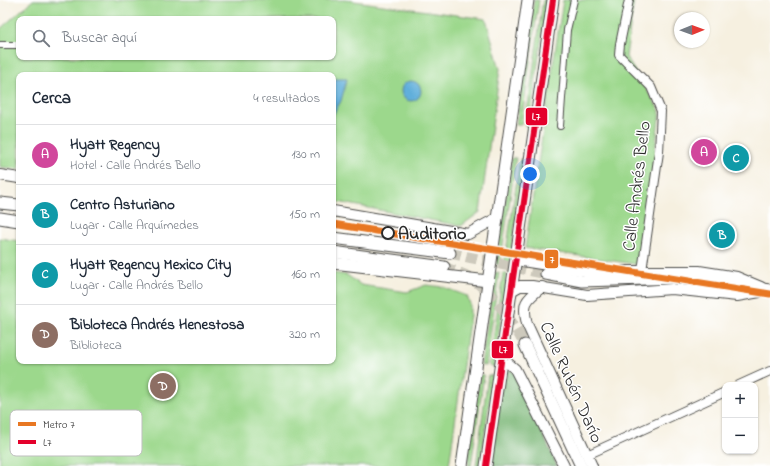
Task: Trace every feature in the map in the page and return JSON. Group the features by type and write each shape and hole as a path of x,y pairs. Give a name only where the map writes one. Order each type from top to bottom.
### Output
{"main road":[{"path":"462,466 528,0"},
{"path":"486,466 553,0"},
{"path":"0,203 16,205"},
{"path":"0,218 16,221"},
{"path":"336,238 450,253"},
{"path":"336,252 444,267"},
{"path":"336,263 488,282"},
{"path":"546,274 582,282 679,278 769,290"},
{"path":"525,345 581,466"}],"street":[{"path":"560,126 567,30 574,0"},
{"name":"Calle Andrés Bello","path":"629,0 619,55 651,87 661,111 659,152 642,271"},
{"path":"0,45 16,45"},
{"path":"0,175 16,178"},
{"path":"336,211 468,234 497,218"},
{"path":"516,260 586,271 698,271 737,277 769,290"},
{"path":"511,291 520,286 542,287 588,295 672,289 737,296 769,290"},
{"name":"Calle Rubén Darío","path":"542,287 526,302 524,311 527,324 592,466"},
{"path":"501,363 509,364 515,369 564,466"},
{"path":"746,382 770,371"},
{"path":"587,455 722,393"}],"green space":[{"path":"33,0 346,0 486,19 500,69 480,212 461,226 336,202 336,72 16,72 16,169 0,167 0,29"},
{"path":"534,0 539,0 521,125 516,125"},
{"path":"543,0 547,0 529,126 525,126"},
{"path":"563,0 634,0 626,57 660,111 641,265 525,248"},
{"path":"512,158 516,158 500,265 496,264"},
{"path":"520,159 525,159 509,266 504,265"},
{"path":"0,238 16,241 16,364 336,364 336,273 347,275 361,285 407,292 426,285 443,287 467,296 470,304 470,315 449,466 0,466"},
{"path":"495,272 499,273 486,366 481,365"},
{"path":"503,273 507,274 494,367 489,366"},
{"path":"502,369 510,369 516,374 557,466 491,466"},
{"path":"480,374 484,375 471,466 469,466 468,461"},
{"path":"488,375 493,376 480,466 476,466"}],"water":[{"path":"336,79 347,79 341,101 336,110"},
{"path":"407,81 415,81 421,87 421,95 415,101 407,101 401,95 401,87"}],"tunnel":[{"path":"450,253 546,274"},
{"path":"444,267 465,275 484,288 507,315 525,345"}],"metro line":[{"name":"7","path":"336,224 770,294"}],"transit line":[{"name":"L7","path":"486,466 553,0"}],"place":[{"name":"Hyatt Regency","path":"704,152"},
{"name":"Hyatt Regency Mexico City","path":"736,158"},
{"name":"Auditorio","path":"388,233"},
{"name":"Centro Asturiano","path":"722,235"},
{"name":"Bibloteca Andrés Henestosa","path":"163,386"}]}
